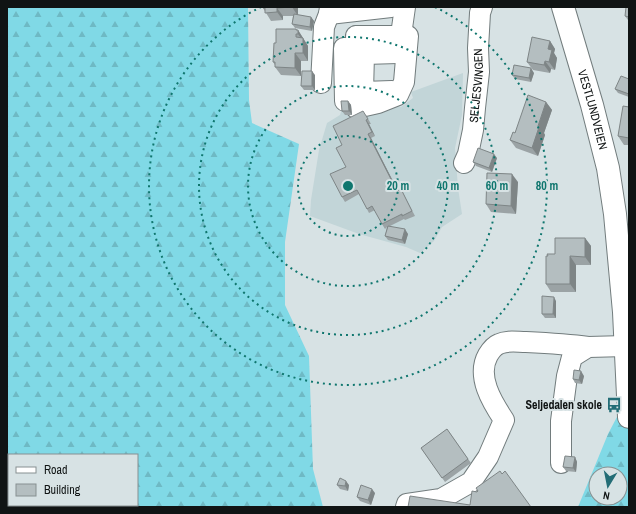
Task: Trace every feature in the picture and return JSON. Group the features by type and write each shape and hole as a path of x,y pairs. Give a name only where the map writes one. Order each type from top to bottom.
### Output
{"main road":[{"name":"VESTLUNDVEIEN","path":"563,7 622,213 623,296 629,417"}],"street":[{"path":"321,83 324,27 330,10 391,7"},
{"path":"399,45 405,7"},
{"name":"SELJESVINGEN","path":"464,163 468,154 476,108 479,72 478,48 480,13 483,7 473,7"},
{"path":"406,507 406,504 441,499 470,482 488,457 504,420 490,396 484,379 484,365 487,356 493,348 500,344 509,342 558,343 588,347 626,346"},
{"path":"561,463 561,421 570,365 572,357 588,347"}],"shaded area":[{"path":"463,73 462,115 455,148 458,188 462,214 442,227 434,241 420,253 406,247 359,234 310,216 319,150 327,123 340,115 344,102 391,104 401,107 413,98 411,92"}],"green space":[{"path":"7,7 248,7 249,100 252,123 299,144 285,242 285,305 309,356 313,469 323,507 7,507"},
{"path":"629,394 629,507 578,507 588,483 588,506 628,506 628,466 595,466 608,434"}],"building":[{"path":"263,7 292,7 277,8 277,12 265,13 265,8"},
{"path":"626,7 629,7 629,17 625,16"},
{"path":"294,14 311,17 310,27 292,24"},
{"path":"276,29 296,29 298,30 298,34 296,34 296,37 303,38 303,53 295,53 295,68 275,67 275,62 273,62 274,43 276,43"},
{"path":"532,37 550,41 548,49 552,50 549,62 545,61 544,65 527,62"},
{"path":"514,65 531,68 529,78 512,75"},
{"path":"302,71 312,71 312,86 301,86"},
{"path":"621,76 629,79 629,94 615,89"},
{"path":"528,95 546,102 532,148 510,140 513,132 515,133"},
{"path":"341,101 348,101 349,111 342,111"},
{"path":"623,106 629,107 629,138 618,136"},
{"path":"363,111 368,119 366,120 372,132 368,134 397,191 401,189 412,211 402,216 402,214 382,224 372,206 367,209 357,190 342,197 330,174 346,167 336,148 342,145 333,126"},
{"path":"478,148 494,154 489,168 473,162"},
{"path":"487,173 512,174 511,206 486,204"},
{"path":"388,226 405,229 402,240 385,236"},
{"path":"555,238 585,238 585,257 570,256 570,284 546,284 546,256 548,256 547,254 555,254"},
{"path":"542,296 554,297 553,314 542,314"},
{"path":"574,370 581,371 579,380 573,379"},
{"path":"447,429 468,459 442,478 421,448"},
{"path":"565,456 575,457 573,468 563,467"},
{"path":"500,471 502,474 505,471 531,507 408,507 410,496 470,505 472,491 477,492 478,491 476,488"},
{"path":"340,478 346,481 345,486 337,485"},
{"path":"361,485 372,489 368,500 357,497"}],"place":[{"name":"Seljedalen skole","path":"614,405"}]}
